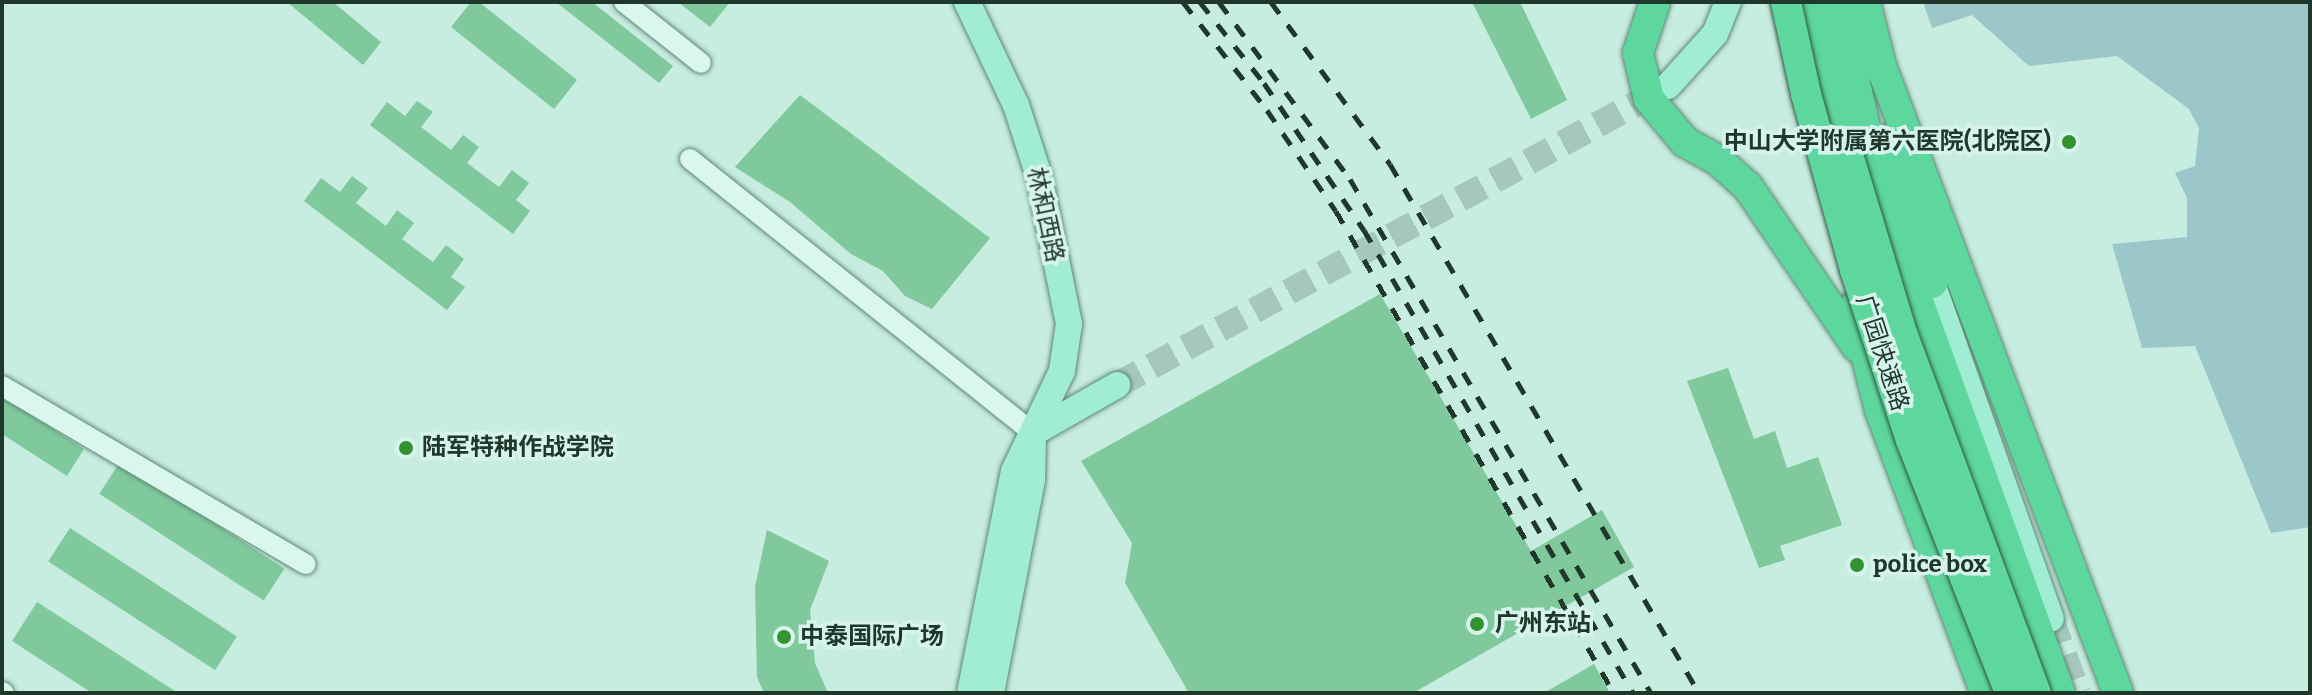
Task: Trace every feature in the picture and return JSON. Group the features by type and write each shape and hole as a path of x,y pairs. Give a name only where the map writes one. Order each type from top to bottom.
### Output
{"highway":[{"path":"1655,2 1638,53 1649,99 1685,142 1719,161 1748,187 1869,364"},
{"name":"广园快速路","path":"1786,2 1806,94 1855,270 1911,440 2010,693"},
{"path":"1793,2 1787,57 1880,410 1986,693"},
{"name":"广园快速路","path":"1813,2 1880,267 2036,693"},
{"path":"1837,2 1871,154 1905,265 2060,693"},
{"path":"1865,2 1896,153 1932,283"},
{"path":"1873,38 2118,693"},
{"path":"1850,62 1932,283"}],"main road":[{"name":"林和西路","path":"967,2 1016,105 1039,176 1069,324 1068,345 1033,433 1014,471 970,693"},
{"path":"1668,86 1715,34 1728,2"},
{"path":"1932,283 2051,619"},
{"path":"1033,433 1117,385"},
{"name":"林和西路","path":"991,693 1032,480 1033,433"}],"street":[{"path":"624,2 701,63"},
{"path":"690,159 1033,433"},
{"path":"2,386 306,564"}],"shaded area":[{"path":"1923,2 2310,2 2310,527 2271,533 2195,346 2142,348 2112,244 2187,237 2187,198 2175,173 2195,166 2199,128 2189,109 2117,56 2029,66 1972,15 1932,28"}],"building":[{"path":"287,2 333,2 381,42 363,65"},
{"path":"471,2 479,2 577,80 554,109 451,27"},
{"path":"556,2 592,2 673,66 659,83"},
{"path":"678,2 730,2 710,27"},
{"path":"1472,2 1520,2 1567,100 1531,119"},
{"path":"800,95 990,238 932,309 905,296 883,271 851,254 790,202 735,167"},
{"path":"417,101 433,112 421,127 451,150 463,135 479,147 467,163 499,187 512,170 529,183 516,200 530,211 513,234 370,125 387,102 405,116"},
{"path":"352,176 368,188 356,203 386,226 397,210 414,223 402,239 433,262 446,245 464,259 451,277 465,287 447,310 304,201 321,178 340,192"},
{"name":"广州东站","path":"1380,294 1531,551 1602,510 1634,567 1413,693 1189,693 1125,583 1132,543 1081,461"},
{"path":"1728,368 1754,439 1775,431 1787,468 1818,457 1842,525 1780,546 1785,560 1759,568 1687,381"},
{"path":"2,396 84,449 67,476 2,434"},
{"path":"120,462 284,569 264,601 99,494"},
{"path":"70,528 237,636 215,670 48,562"},
{"name":"中泰国际广场","path":"767,530 829,561 810,610 815,663 828,693 764,693 757,677 755,587"},
{"path":"37,602 178,693 92,693 12,641"},
{"name":"广州东站","path":"1594,664 1610,693 1544,693"}],"tunnel":[{"path":"1117,385 1665,88"},
{"path":"2051,619 2078,693"}],"railway":[{"path":"1183,2 1267,110 1336,211 1614,693"},
{"path":"1200,2 1264,83 1364,230 1633,693"},
{"path":"1219,2 1350,179 1651,693"},
{"path":"1271,2 1390,164 1699,693"}],"place":[{"name":"中山大学附属第六医院(北院区)","path":"2069,142"},
{"name":"陆军特种作战学院","path":"406,448"},
{"name":"police box","path":"1857,565"},
{"name":"广州东站","path":"1477,624"},
{"name":"中泰国际广场","path":"784,637"}]}
